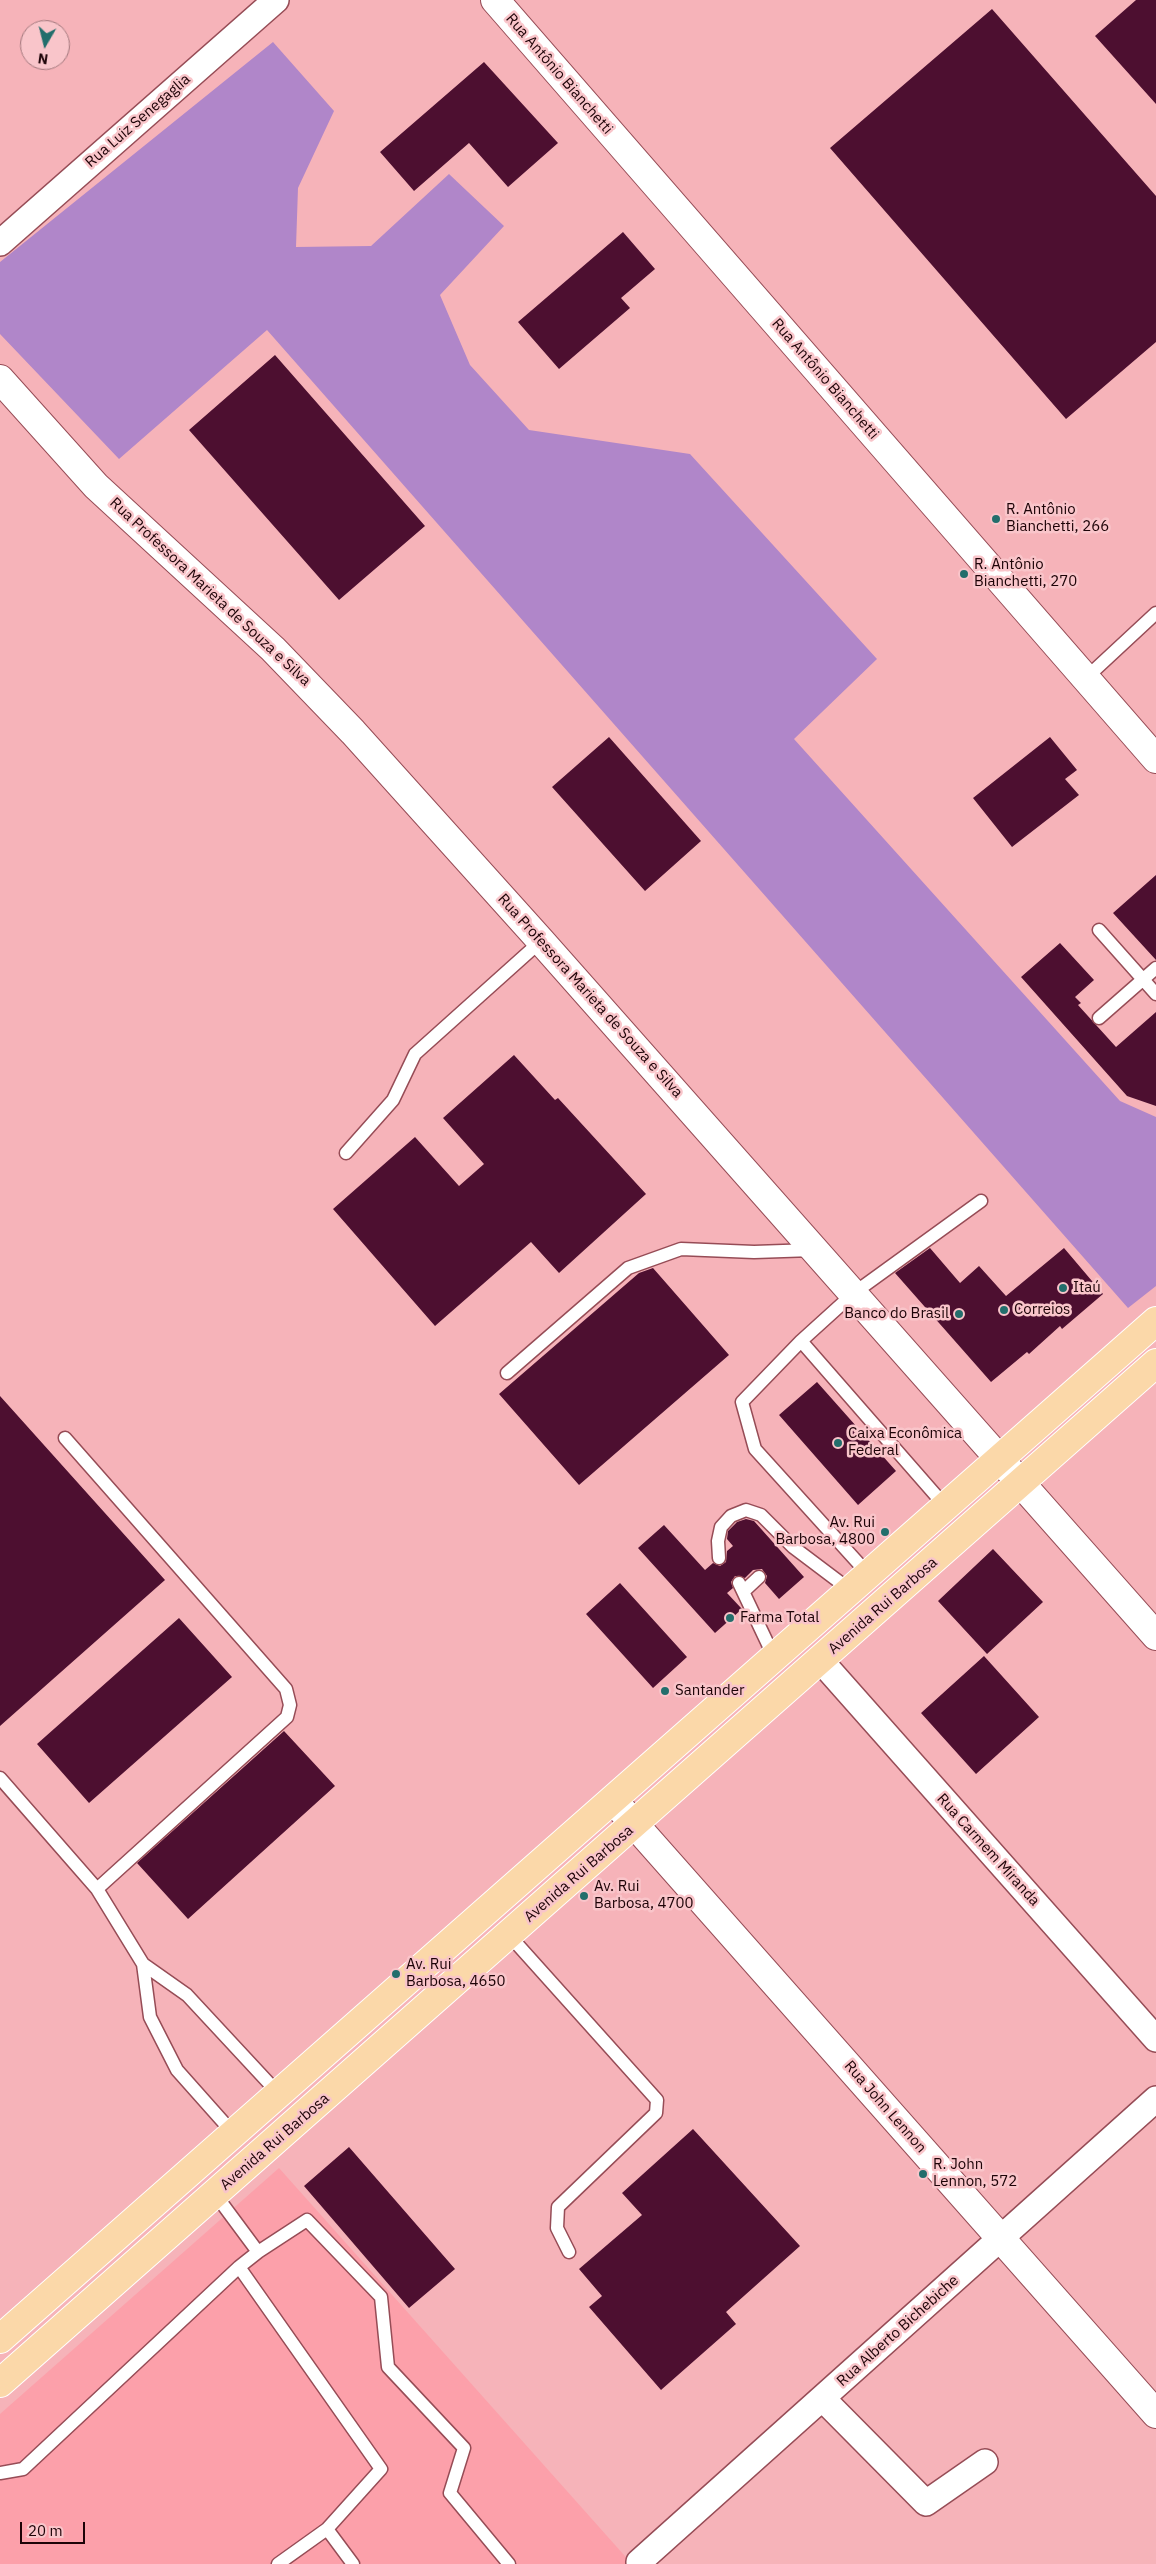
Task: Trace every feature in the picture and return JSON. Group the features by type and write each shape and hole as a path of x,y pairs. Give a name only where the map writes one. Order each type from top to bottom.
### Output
{"main road":[{"path":"0,2339 1000,1460 1156,1320"},
{"name":"Avenida Rui Barbosa","path":"0,2384 1156,1364"}],"street":[{"name":"Rua Luiz Senegaglia","path":"0,243 276,0"},
{"name":"Rua Antônio Bianchetti","path":"495,0 1156,759"},
{"name":"Rua Professora Marieta de Souza e Silva","path":"0,379 96,486 224,602 311,688 541,941 1156,1636"},
{"name":"Rua Carmem Miranda","path":"821,1661 1156,2039"},
{"name":"Rua John Lennon","path":"613,1800 1156,2414"},
{"name":"Rua Alberto Bichebiche","path":"640,2562 1156,2099"},
{"path":"823,2398 926,2503 985,2462"}],"lane":[{"path":"1086,678 1156,613"},
{"path":"1099,930 1156,994"},
{"path":"346,1153 393,1100 415,1054 541,941"},
{"path":"1099,1018 1156,968"},
{"path":"860,1582 755,1449 742,1402 801,1341 854,1293 981,1202"},
{"path":"507,1373 628,1268 681,1249 754,1252 816,1250"},
{"path":"801,1341 946,1507"},
{"path":"65,1438 286,1689 290,1705 287,1717 98,1889"},
{"path":"719,1558 718,1541 721,1527 731,1516 746,1510 760,1515 788,1551 860,1582"},
{"path":"759,1577 741,1587 774,1657"},
{"path":"0,1778 98,1889 143,1964 150,2017 177,2070 233,2133"},
{"path":"509,1935 657,2100 656,2113 558,2207 557,2228 570,2252"},
{"path":"143,1964 187,1995 278,2093"},
{"path":"215,2194 258,2252"},
{"path":"0,2473 23,2469 240,2267 258,2252 306,2220 381,2297 388,2367 464,2448 450,2493 509,2564"},
{"path":"240,2267 381,2469 327,2529 278,2564"},
{"path":"327,2529 352,2564"}],"shaded area":[{"path":"273,42 334,111 298,188 296,247 371,246 449,174 504,226 440,295 470,365 529,430 690,454 877,659 794,739 1120,1101 1156,1117 1156,1286 1128,1308 267,330 119,459 0,334 0,262"},
{"path":"279,2168 632,2564 0,2564 0,2414"}],"building":[{"path":"1136,0 1156,0 1156,104 1095,36"},
{"path":"992,9 1156,196 1156,342 1066,419 830,148"},
{"path":"484,62 558,143 508,187 469,143 414,191 380,152"},
{"path":"623,232 655,269 621,298 630,308 559,369 518,322"},
{"path":"275,355 425,526 339,600 189,430"},
{"path":"609,737 701,841 645,891 552,787"},
{"path":"1050,737 1077,770 1065,779 1079,795 1012,847 973,798"},
{"path":"1156,875 1156,960 1113,913"},
{"path":"1060,943 1094,980 1075,997 1081,1003 1078,1005 1116,1047 1156,1012 1156,1106 1127,1096 1021,977"},
{"path":"514,1055 555,1100 558,1098 646,1194 559,1273 531,1242 435,1326 333,1209 415,1137 459,1186 484,1164 443,1118"},
{"path":"930,1248 960,1283 979,1266 1006,1296 1064,1248 1103,1294 1062,1329 1060,1326 1029,1354 1027,1352 991,1382 895,1273"},
{"path":"653,1268 729,1355 579,1485 499,1394 639,1273"},
{"name":"Caixa Econômica Federal","path":"817,1382 896,1471 858,1505 779,1415"},
{"path":"0,1396 165,1580 0,1726"},
{"path":"746,1519 754,1521 804,1577 779,1599 765,1583 767,1576 762,1569 753,1570 745,1578 735,1576 731,1582 733,1588 727,1593 742,1609 715,1633 638,1548 664,1525 705,1570 713,1563 720,1566 726,1562 727,1551 733,1546 727,1539 728,1531 737,1522"},
{"path":"993,1549 1043,1602 987,1654 938,1601"},
{"path":"620,1583 687,1657 653,1688 586,1614"},
{"path":"179,1618 232,1677 89,1803 37,1744"},
{"path":"984,1656 1039,1717 976,1774 921,1713"},
{"path":"284,1731 335,1786 188,1919 137,1863"},
{"path":"693,2129 800,2246 726,2312 736,2324 661,2390 589,2307 602,2296 579,2269 642,2215 622,2193"},
{"path":"349,2147 455,2269 409,2308 304,2186"}],"place":[{"name":"R. Antônio Bianchetti, 266","path":"996,519"},
{"name":"R. Antônio Bianchetti, 270","path":"964,574"},
{"name":"Itaú","path":"1063,1288"},
{"name":"Correios","path":"1004,1310"},
{"name":"Banco do Brasil","path":"959,1314"},
{"name":"Caixa Econômica Federal","path":"838,1443"},
{"name":"Av. Rui Barbosa, 4800","path":"885,1532"},
{"name":"Farma Total","path":"730,1618"},
{"name":"Santander","path":"665,1691"},
{"name":"Av. Rui Barbosa, 4700","path":"584,1896"},
{"name":"Av. Rui Barbosa, 4650","path":"396,1974"},
{"name":"R. John Lennon, 572","path":"923,2174"}]}
